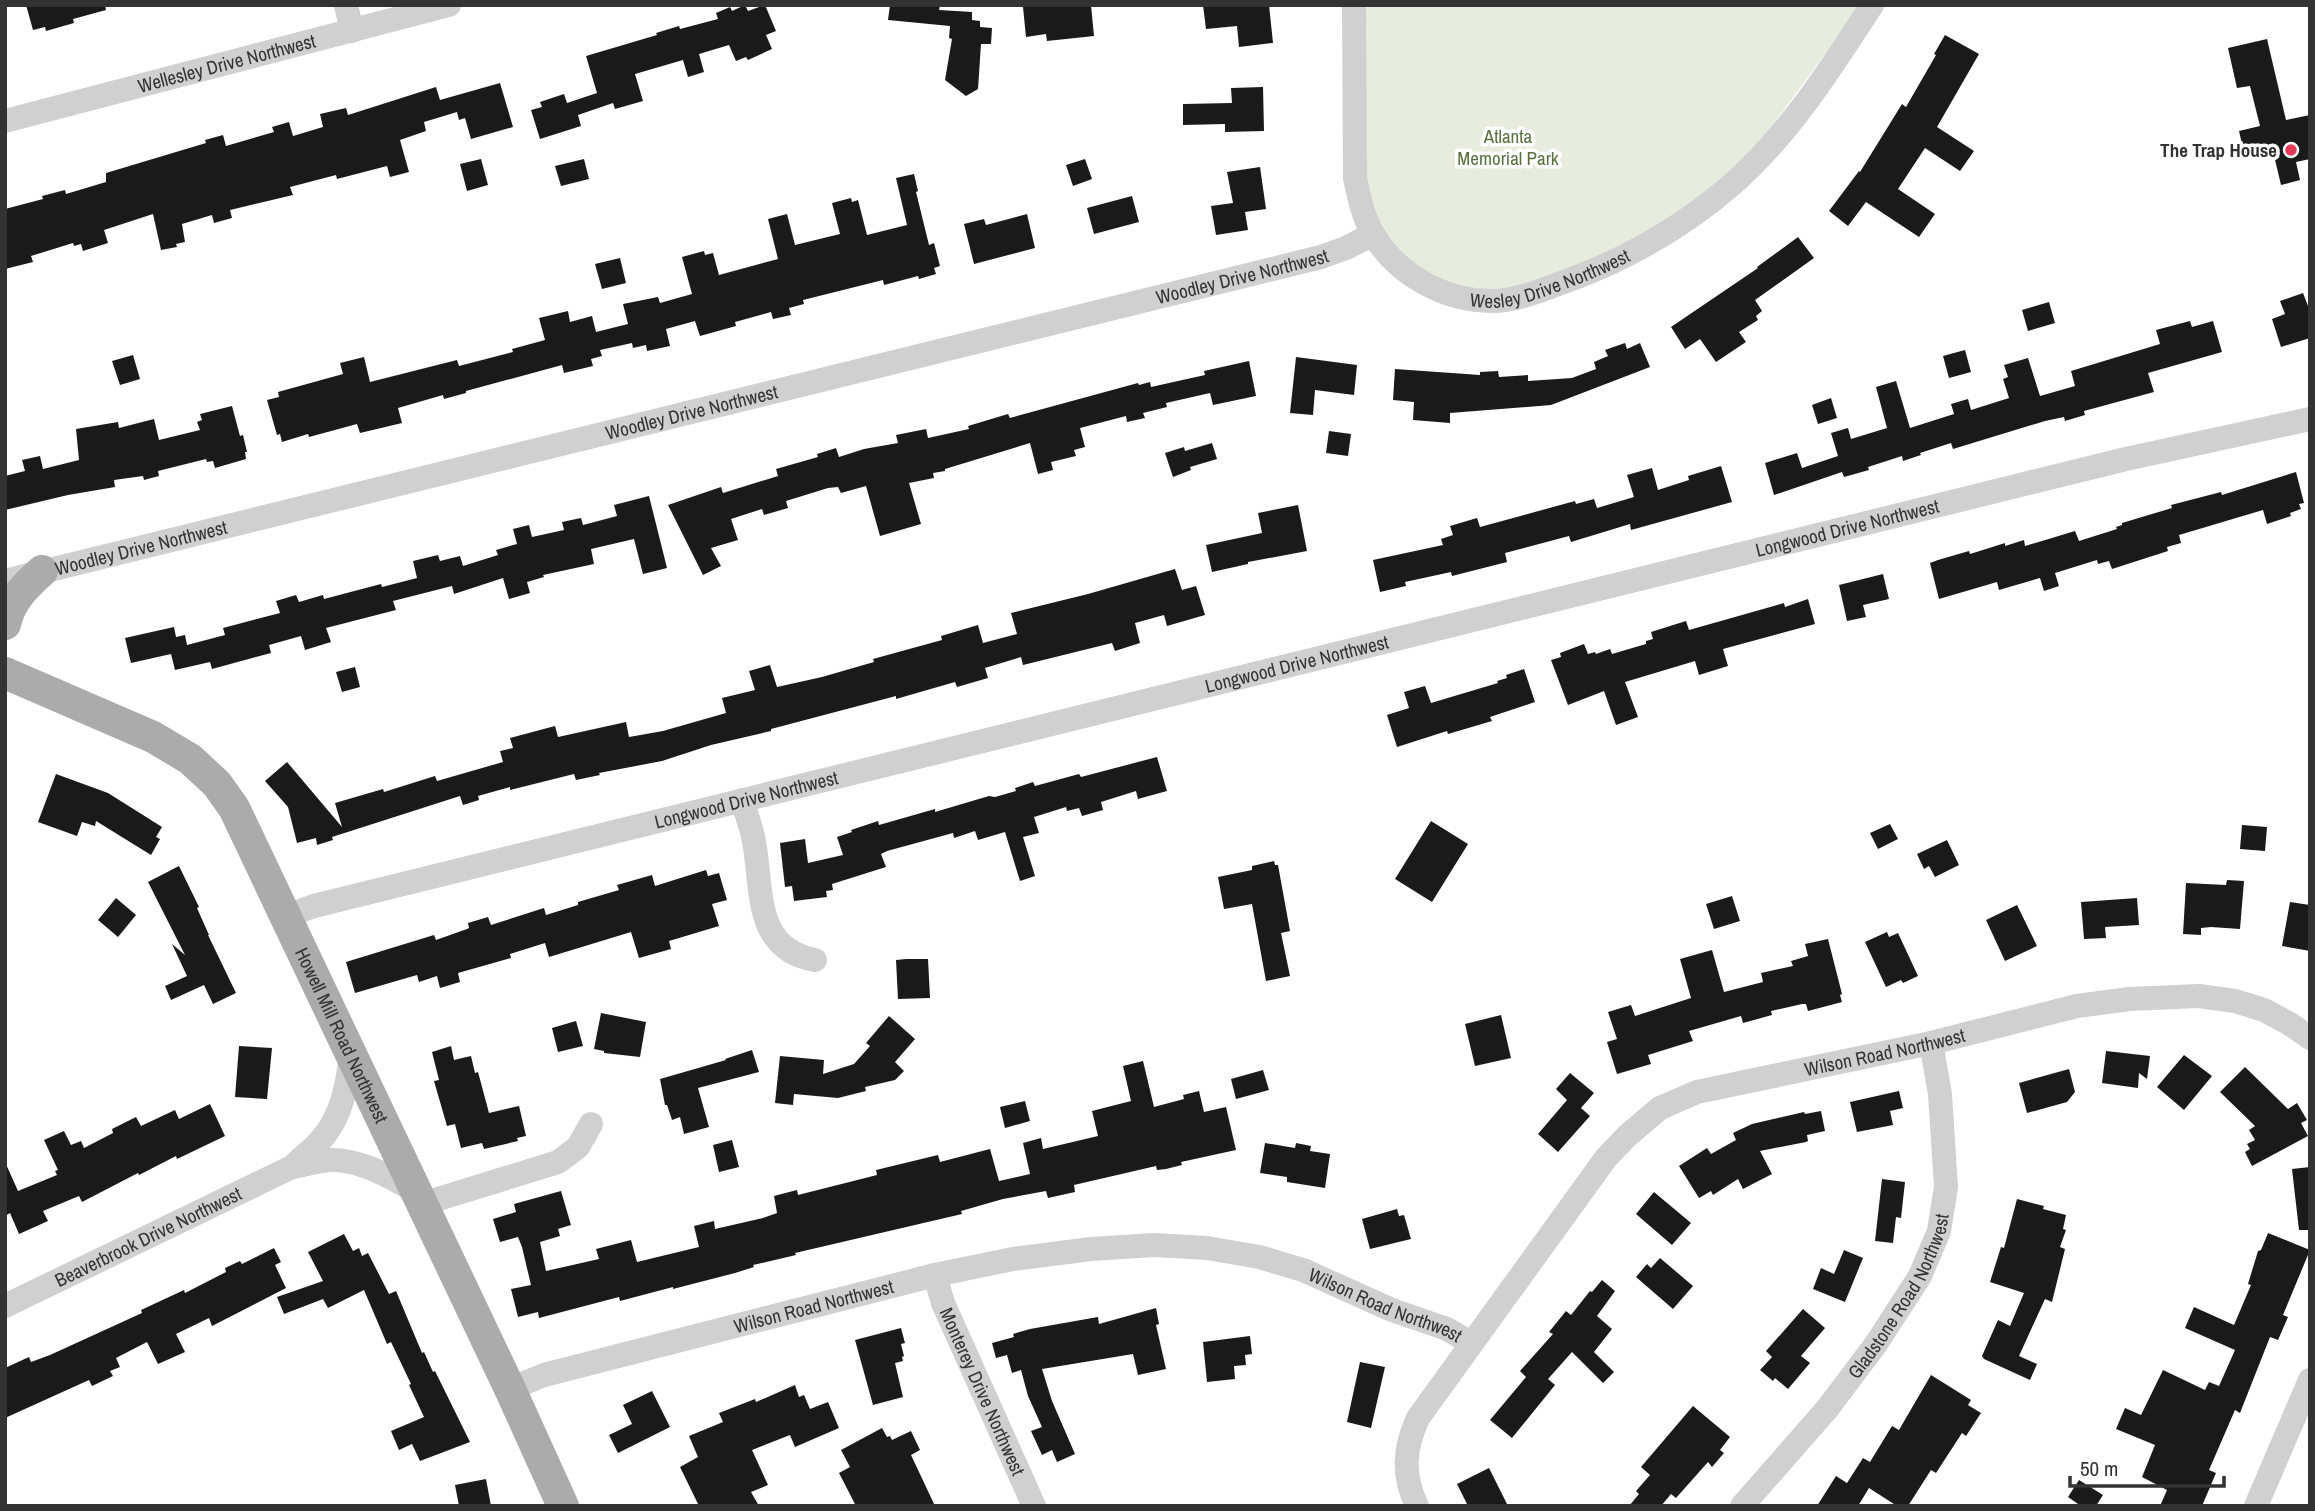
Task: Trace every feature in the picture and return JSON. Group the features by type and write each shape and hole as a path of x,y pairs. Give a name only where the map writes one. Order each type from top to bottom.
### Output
{"main road":[{"path":"5,624 11,606 43,571"},
{"path":"5,636 14,677"},
{"name":"Howell Mill Road Northwest","path":"14,677 153,737 190,758 217,784 234,808 510,1389 558,1499"}],"street":[{"path":"346,5 352,31"},
{"name":"Wellesley Drive Northwest","path":"5,121 449,5"},
{"name":"Wesley Drive Northwest","path":"1354,5 1355,178 1360,206 1373,234 1394,261 1422,283 1458,297 1492,301 1522,297 1595,271 1671,230 1708,204 1744,173 1792,121 1872,5"},
{"name":"Woodley Drive Northwest","path":"5,581 1321,257 1373,234"},
{"name":"Longwood Drive Northwest","path":"287,916 314,906 2126,459 2310,419"},
{"path":"742,800 754,842 759,891 773,937 789,952 815,960"},
{"name":"Wilson Road Northwest","path":"510,1389 544,1375 935,1275 1013,1259 1091,1249 1154,1245 1207,1248 1259,1257 1303,1270 1392,1310 1447,1329 1471,1343 1606,1158 1660,1108 1697,1092 1931,1043 2077,1006 2129,999 2199,996 2235,1001 2264,1010 2310,1038"},
{"name":"Gladstone Road Northwest","path":"1742,1506 1827,1409 1877,1344 1920,1276 1938,1231 1946,1187 1940,1094 1931,1043"},
{"name":"Beaverbrook Drive Northwest","path":"292,1167 322,1139 336,1115 347,1088 351,1052"},
{"path":"420,1198 558,1162 579,1147 591,1124"},
{"name":"Beaverbrook Drive Northwest","path":"5,1306 292,1167 332,1160 353,1164 391,1177 420,1198"},
{"name":"Monterey Drive Northwest","path":"935,1275 943,1303 1034,1506"},
{"path":"1417,1506 1408,1475 1408,1439 1418,1418 1471,1343"},
{"path":"2256,1506 2310,1380"}],"green space":[{"name":"Atlanta Memorial Park","path":"1357,5 1861,5 1730,183 1617,274 1442,301 1369,239"}],"building":[{"path":"26,5 105,5 106,10 73,19 74,23 46,31 45,27 33,30"},
{"path":"745,5 748,11 765,5 776,31 766,35 772,49 748,60 746,57 736,61 729,45 699,54 704,72 688,77 683,60 635,74 643,101 615,109 613,103 578,115 581,126 540,139 531,110 542,107 540,102 564,94 567,103 597,93 586,56 679,26 680,29 718,19 716,13 730,7 732,11"},
{"path":"890,5 940,5 939,10 972,12 972,20 980,21 980,27 992,28 991,44 981,44 978,89 966,96 945,80 952,39 949,38 950,26 888,20"},
{"path":"1091,5 1094,36 1047,41 1046,34 1026,37 1023,7"},
{"path":"1203,5 1269,5 1273,43 1239,47 1237,26 1206,29"},
{"path":"1945,35 1979,54 1937,127 1974,151 1960,171 1925,148 1898,189 1935,214 1919,237 1866,202 1848,226 1829,211 1860,172 1902,104 1906,107"},
{"path":"2267,39 2286,120 2310,115 2310,159 2296,162 2300,180 2281,185 2272,147 2244,153 2239,131 2260,126 2250,86 2237,88 2228,48"},
{"path":"500,83 513,127 471,139 465,118 459,120 457,112 424,122 426,131 400,140 409,172 390,177 387,166 337,179 336,175 290,187 293,195 230,210 232,218 214,223 212,215 182,224 185,242 176,244 177,247 161,250 153,214 104,230 108,243 83,251 81,244 74,246 73,243 31,256 33,262 5,269 5,209 43,199 42,196 65,190 66,194 106,182 106,173 206,143 205,140 223,135 226,146 274,132 272,127 289,122 293,136 323,127 320,114 346,108 348,115 436,87 440,100"},
{"path":"1263,87 1264,131 1225,132 1225,124 1183,125 1183,104 1232,103 1231,88"},
{"path":"481,159 488,185 467,191 460,164"},
{"path":"584,159 589,179 561,186 555,166"},
{"path":"1085,159 1092,179 1073,186 1066,165"},
{"path":"1260,167 1266,209 1245,212 1248,230 1216,235 1211,206 1233,203 1227,172"},
{"path":"914,174 929,245 934,243 940,266 934,268 936,274 884,285 883,280 803,300 804,304 789,308 791,315 773,319 771,312 700,336 695,321 666,329 670,346 647,351 646,345 633,348 632,343 600,350 602,356 591,359 593,366 564,373 562,365 444,399 443,395 398,408 402,423 360,433 357,424 282,442 280,434 277,435 267,400 279,397 278,392 343,374 340,363 364,357 370,382 457,360 459,366 513,352 512,349 545,340 539,318 568,311 570,322 592,316 596,332 628,324 623,304 658,297 660,303 692,294 682,257 704,251 705,255 713,253 719,275 778,259 768,219 787,214 795,245 840,234 832,203 851,198 852,202 858,200 867,235 907,225 896,178"},
{"path":"1132,196 1139,222 1094,234 1087,208"},
{"path":"1027,214 1035,248 974,264 964,224 984,219 986,225"},
{"path":"1798,237 1814,258 1755,300 1762,311 1756,316 1758,320 1739,332 1746,342 1716,362 1700,339 1685,349 1671,327 1758,268"},
{"path":"620,258 626,283 602,289 595,264"},
{"path":"2303,293 2310,311 2310,338 2281,347 2272,319 2285,314 2280,301"},
{"path":"2049,302 2055,323 2028,331 2022,310"},
{"path":"2190,321 2192,327 2213,321 2222,352 2148,373 2154,392 2084,411 2085,415 2065,421 2064,417 2045,421 1953,449 1951,443 1903,461 1902,456 1868,467 1869,470 1844,477 1842,472 1774,495 1765,463 1797,453 1802,468 1838,456 1831,433 1848,428 1851,439 1887,428 1876,387 1896,381 1910,428 1954,414 1951,404 1968,399 1971,410 2009,398 2003,379 2008,377 2004,365 2028,358 2040,396 2075,386 2071,371 2160,344 2156,330"},
{"path":"1625,343 1627,349 1640,343 1650,367 1551,405 1450,413 1450,423 1413,420 1414,402 1393,400 1395,369 1480,375 1480,372 1498,371 1499,377 1528,375 1528,381 1572,378 1596,369 1594,362 1608,356 1605,350"},
{"path":"1965,350 1971,372 1949,378 1943,356"},
{"path":"133,355 140,379 120,385 112,361"},
{"path":"1296,357 1357,365 1354,395 1315,390 1313,415 1290,413"},
{"path":"1249,361 1256,396 1213,405 1210,393 1166,403 1167,407 1143,413 1145,418 1127,422 1126,416 1080,428 1085,447 1074,450 1076,456 1051,462 1053,470 1038,474 1030,443 933,473 934,478 909,483 921,524 880,536 866,486 841,493 838,487 828,488 786,501 788,508 764,515 762,509 731,519 738,540 711,548 721,566 703,575 668,505 721,487 723,493 778,476 776,469 818,457 817,454 836,448 839,457 898,443 896,435 926,429 928,438 969,429 968,426 1008,414 1010,418 1138,383 1150,382 1151,387 1205,375 1204,371"},
{"path":"1831,398 1837,418 1818,424 1812,405"},
{"path":"232,406 240,436 243,435 246,459 215,468 213,461 207,462 206,459 158,471 159,476 144,480 143,476 114,480 115,487 5,510 5,476 25,471 22,460 40,456 43,469 79,460 76,429 118,422 119,428 154,419 159,440 200,430 197,422 202,420 200,414"},
{"path":"1329,431 1351,434 1348,456 1326,453"},
{"path":"1212,443 1217,459 1190,467 1191,470 1173,477 1165,453 1184,447 1185,451"},
{"path":"1721,466 1732,502 1631,530 1630,524 1571,542 1569,536 1505,553 1507,562 1452,576 1451,572 1405,582 1406,586 1380,592 1373,560 1443,545 1441,539 1453,535 1450,526 1477,518 1480,527 1575,501 1576,504 1594,499 1597,508 1634,497 1627,475 1652,468 1658,490 1689,480 1688,476"},
{"path":"2296,472 2304,503 2299,504 2301,509 2290,513 2291,516 2267,524 2263,510 2179,535 2181,543 2167,547 2168,551 2112,569 2109,561 2098,564 2097,560 2055,573 2059,586 2044,591 2040,578 1999,590 1997,582 1939,599 1930,563 1938,560 2005,543 2005,546 2024,540 2025,546 2075,531 2079,541 2117,529 2122,523 2172,508 2171,505 2221,492 2222,495"},
{"path":"649,496 667,568 643,574 634,539 591,549 594,564 543,575 544,577 527,582 530,593 509,599 503,578 454,594 452,586 393,601 396,610 326,628 331,642 305,650 301,636 269,645 271,653 212,669 210,662 175,670 171,654 131,663 125,638 174,627 176,637 185,635 187,645 225,635 223,628 280,613 276,601 296,595 299,602 323,595 324,599 417,578 413,561 438,555 440,561 460,556 463,566 498,555 496,550 517,544 513,529 529,525 532,537 564,530 562,522 581,518 583,525 617,516 614,505"},
{"path":"1298,505 1307,551 1212,572 1206,545 1262,533 1258,513"},
{"path":"1175,569 1182,590 1196,586 1205,615 1167,626 1164,615 1135,623 1140,643 1115,651 1112,643 1023,665 1021,657 985,668 988,678 957,687 955,682 896,699 896,696 711,745 662,761 599,773 600,775 576,780 574,774 510,790 510,787 478,796 479,800 463,805 460,796 332,837 333,840 317,845 316,838 297,843 288,807 265,781 287,762 342,827 335,803 383,789 384,792 435,776 437,781 503,762 500,751 513,748 510,738 555,726 558,737 626,722 629,737 663,731 726,713 722,698 755,690 749,671 770,665 777,687 874,662 873,659 942,640 941,636 978,625 983,643 1017,634 1011,613"},
{"path":"1883,574 1889,599 1863,605 1866,617 1847,621 1839,585"},
{"path":"1808,599 1815,624 1723,649 1728,666 1699,675 1695,661 1625,682 1638,717 1616,725 1604,691 1568,705 1551,660 1561,657 1560,653 1584,644 1588,654 1610,649 1612,654 1646,644 1646,641 1653,639 1651,632 1686,621 1689,630 1784,603 1785,607"},
{"path":"355,667 360,687 342,692 336,672"},
{"path":"1524,669 1535,702 1490,717 1492,721 1448,734 1447,731 1397,747 1387,715 1409,708 1404,692 1425,686 1431,703 1498,683 1497,681 1507,678 1506,675"},
{"path":"1157,757 1167,791 1138,799 1136,791 1101,802 1103,810 1082,816 1079,808 1067,811 1066,807 1034,817 1039,833 1023,837 1035,876 1020,881 1005,832 978,840 975,831 954,838 953,833 887,851 881,854 886,867 832,884 833,890 826,891 827,897 794,901 792,886 785,887 780,843 805,839 808,863 843,855 837,837 878,821 879,825 935,809 935,812 989,796 995,797 1016,791 1015,788 1033,782 1035,786 1079,774 1081,777"},
{"path":"56,774 108,793 162,827 156,837 160,839 151,855 96,821 95,826 82,822 77,836 38,822"},
{"path":"1431,821 1468,844 1432,902 1395,879"},
{"path":"1890,824 1898,839 1878,849 1870,833"},
{"path":"2242,825 2267,827 2265,851 2240,849"},
{"path":"1947,840 1959,865 1935,877 1929,866 1924,869 1917,854"},
{"path":"1274,861 1275,865 1278,865 1290,931 1281,933 1290,976 1266,981 1252,904 1224,909 1218,877 1252,870 1252,866"},
{"path":"179,866 236,993 213,1004 204,985 171,1000 165,986 187,976 172,944 185,955 148,882"},
{"path":"706,870 708,876 719,873 727,900 712,904 719,926 669,941 671,949 639,958 631,932 549,957 545,943 510,954 511,958 458,973 460,982 440,988 437,976 419,982 417,975 355,993 346,962 434,935 436,940 469,928 468,923 488,917 491,925 544,908 546,915 619,890 617,885 652,875 655,886"},
{"path":"2227,880 2244,881 2240,929 2211,927 2201,928 2201,935 2183,934 2186,883 2226,885"},
{"path":"1732,896 1740,921 1714,929 1706,904"},
{"path":"116,898 136,915 118,937 98,920"},
{"path":"2137,898 2139,925 2105,927 2106,938 2084,939 2081,902"},
{"path":"2290,902 2310,905 2310,951 2282,946"},
{"path":"2017,905 2037,946 2005,961 1986,920"},
{"path":"1887,932 1889,937 1898,933 1918,976 1886,987 1865,942"},
{"path":"1828,939 1842,1002 1808,1011 1806,1004 1802,1004 1771,1011 1772,1015 1743,1023 1741,1016 1689,1031 1693,1041 1648,1055 1651,1064 1617,1074 1607,1042 1617,1039 1608,1012 1631,1005 1635,1016 1691,998 1680,959 1712,950 1724,992 1763,982 1761,973 1793,966 1791,961 1808,956 1805,944"},
{"path":"928,959 930,998 898,999 896,960"},
{"path":"601,1013 646,1022 640,1057 604,1053 594,1049"},
{"path":"1501,1015 1511,1058 1475,1066 1465,1024"},
{"path":"889,1016 915,1039 895,1062 904,1071 895,1080 865,1087 866,1091 838,1098 794,1094 793,1105 775,1103 780,1056 824,1060 823,1074 854,1064 870,1046 866,1043"},
{"path":"576,1021 583,1046 558,1052 552,1028"},
{"path":"239,1046 272,1048 267,1099 235,1097"},
{"path":"451,1046 454,1060 471,1056 489,1113 519,1106 526,1136 517,1138 518,1141 484,1149 482,1143 461,1148 455,1124 447,1126 434,1081 439,1080 432,1052"},
{"path":"752,1050 759,1072 698,1088 709,1127 684,1134 680,1117 672,1120 665,1105 660,1079"},
{"path":"2106,1051 2150,1056 2147,1079 2139,1073 2138,1088 2102,1083"},
{"path":"2184,1055 2212,1076 2184,1110 2157,1087"},
{"path":"1143,1061 1154,1107 1184,1099 1183,1095 1199,1091 1204,1112 1226,1107 1236,1150 1181,1162 1182,1165 1166,1169 1157,1170 1156,1166 1074,1185 1075,1192 1048,1198 1046,1191 1003,1199 961,1211 962,1214 795,1253 796,1255 673,1289 620,1301 619,1297 539,1318 538,1312 518,1317 511,1289 531,1285 522,1247 518,1237 500,1242 493,1219 516,1212 514,1204 561,1191 571,1225 558,1229 560,1236 540,1242 546,1271 599,1259 596,1249 631,1240 637,1262 699,1247 694,1226 714,1221 715,1229 763,1218 777,1213 774,1196 797,1190 798,1195 877,1175 876,1170 938,1155 940,1162 990,1149 999,1181 1030,1174 1023,1143 1041,1138 1043,1149 1098,1136 1092,1111 1131,1101 1123,1066"},
{"path":"2245,1067 2288,1109 2297,1103 2307,1120 2301,1123 2308,1136 2252,1166 2245,1152 2250,1149 2247,1144 2255,1140 2249,1130 2255,1126 2220,1092"},
{"path":"2069,1069 2075,1092 2067,1102 2027,1113 2019,1083"},
{"path":"1263,1070 1269,1090 1236,1099 1231,1079"},
{"path":"1570,1073 1594,1093 1581,1108 1590,1116 1558,1152 1538,1134 1567,1100 1556,1089"},
{"path":"1899,1091 1903,1108 1890,1111 1893,1125 1857,1132 1850,1102"},
{"path":"1025,1101 1030,1121 1005,1128 1000,1107"},
{"path":"210,1104 225,1136 177,1159 176,1156 139,1175 138,1173 82,1202 79,1196 43,1211 48,1221 19,1234 10,1213 5,1216 5,1162 18,1191 57,1175 55,1171 58,1170 44,1140 64,1131 71,1145 81,1141 84,1148 136,1117 141,1126 175,1110 179,1119"},
{"path":"1821,1111 1825,1131 1807,1135 1806,1142 1760,1151 1772,1174 1743,1189 1738,1179 1713,1195 1711,1191 1699,1198 1679,1166 1707,1148 1711,1154 1736,1140 1733,1133 1752,1124 1804,1112"},
{"path":"732,1140 739,1167 719,1172 713,1145"},
{"path":"1265,1143 1295,1148 1296,1143 1311,1146 1310,1151 1330,1154 1325,1188 1287,1182 1287,1177 1260,1173"},
{"path":"2310,1167 2310,1230 2299,1230 2292,1169"},
{"path":"1882,1179 1905,1182 1901,1218 1896,1217 1893,1243 1875,1241"},
{"path":"1654,1192 1691,1223 1672,1245 1636,1214"},
{"path":"2017,1199 2066,1215 2063,1229 2066,1230 2060,1247 2065,1249 2052,1302 2045,1299 2019,1356 2037,1364 2030,1380 1982,1356 1998,1320 2010,1326 2024,1293 1990,1282 2001,1247 2004,1248"},
{"path":"1397,1209 1399,1216 1404,1215 1411,1239 1370,1249 1362,1219"},
{"path":"2268,1233 2310,1250 2283,1315 2288,1317 2278,1340 2270,1337 2240,1413 2235,1410 2209,1470 2216,1473 2202,1506 2160,1506 2167,1490 2142,1477 2155,1445 2116,1429 2125,1408 2141,1415 2163,1370 2205,1390 2209,1382 2219,1386 2235,1350 2185,1328 2194,1307 2234,1325 2251,1285 2248,1284 2258,1251 2261,1250"},
{"path":"344,1234 353,1251 359,1248 362,1256 368,1253 389,1294 396,1291 422,1353 424,1352 433,1372 435,1371 470,1442 420,1461 412,1444 399,1450 391,1431 424,1417 409,1385 411,1384 391,1342 387,1344 364,1290 328,1308 323,1299 284,1314 277,1297 323,1281 308,1252"},
{"path":"274,1248 281,1262 275,1265 286,1288 212,1326 209,1318 176,1334 185,1352 158,1364 147,1342 116,1358 120,1367 110,1371 113,1376 92,1386 89,1380 5,1418 5,1368 29,1357 31,1362 50,1355 142,1313 141,1310 184,1290 185,1293 226,1272 225,1268 240,1261 242,1264"},
{"path":"1844,1250 1863,1258 1845,1302 1813,1289 1821,1268 1834,1274"},
{"path":"1660,1258 1693,1286 1673,1309 1636,1277 1647,1264 1651,1268"},
{"path":"1602,1280 1615,1291 1597,1316 1612,1329 1594,1352 1614,1372 1603,1383 1572,1352 1548,1379 1555,1385 1512,1438 1490,1420 1526,1377 1520,1371 1553,1334 1549,1332 1566,1311 1571,1315"},
{"path":"1156,1308 1159,1324 1156,1325 1166,1369 1138,1375 1133,1354 1042,1369 1052,1401 1075,1454 1057,1462 1052,1450 1042,1455 1031,1431 1042,1427 1028,1396 1021,1370 1012,1373 1007,1355 996,1358 992,1343 1030,1329 1098,1317 1099,1324"},
{"path":"1803,1309 1825,1328 1801,1356 1810,1363 1788,1389 1760,1370 1772,1357 1766,1351"},
{"path":"901,1328 905,1343 901,1344 904,1356 903,1361 895,1363 903,1397 873,1405 855,1340"},
{"path":"1250,1336 1252,1354 1245,1355 1246,1365 1234,1366 1235,1379 1207,1382 1203,1342"},
{"path":"1360,1362 1385,1367 1371,1428 1347,1422"},
{"path":"1931,1375 1971,1400 1968,1405 1981,1413 1966,1436 1962,1433 1936,1473 1931,1470 1908,1506 1897,1506 1869,1488 1858,1506 1817,1506 1836,1476 1847,1483 1863,1458 1870,1462 1892,1426 1899,1430"},
{"path":"795,1385 799,1397 804,1395 810,1409 828,1402 839,1428 795,1447 790,1435 752,1450 768,1485 751,1492 759,1506 699,1506 680,1467 698,1457 689,1436 723,1422 719,1413 755,1399 756,1402"},
{"path":"652,1391 670,1427 618,1453 609,1435 632,1424 623,1405"},
{"path":"1693,1406 1730,1437 1720,1450 1724,1453 1712,1467 1708,1462 1676,1498 1671,1494 1661,1506 1629,1506 1639,1494 1636,1491 1650,1475 1641,1467"},
{"path":"882,1428 892,1440 911,1431 920,1450 911,1455 935,1506 856,1506 839,1473 850,1467 841,1450"},
{"path":"1489,1468 1508,1506 1468,1506 1457,1484"},
{"path":"486,1479 491,1506 459,1506 455,1485"},
{"path":"2079,1480 2103,1495 2096,1506 2081,1506 2068,1497"}],"place":[{"name":"The Trap House","path":"2291,150"}]}
